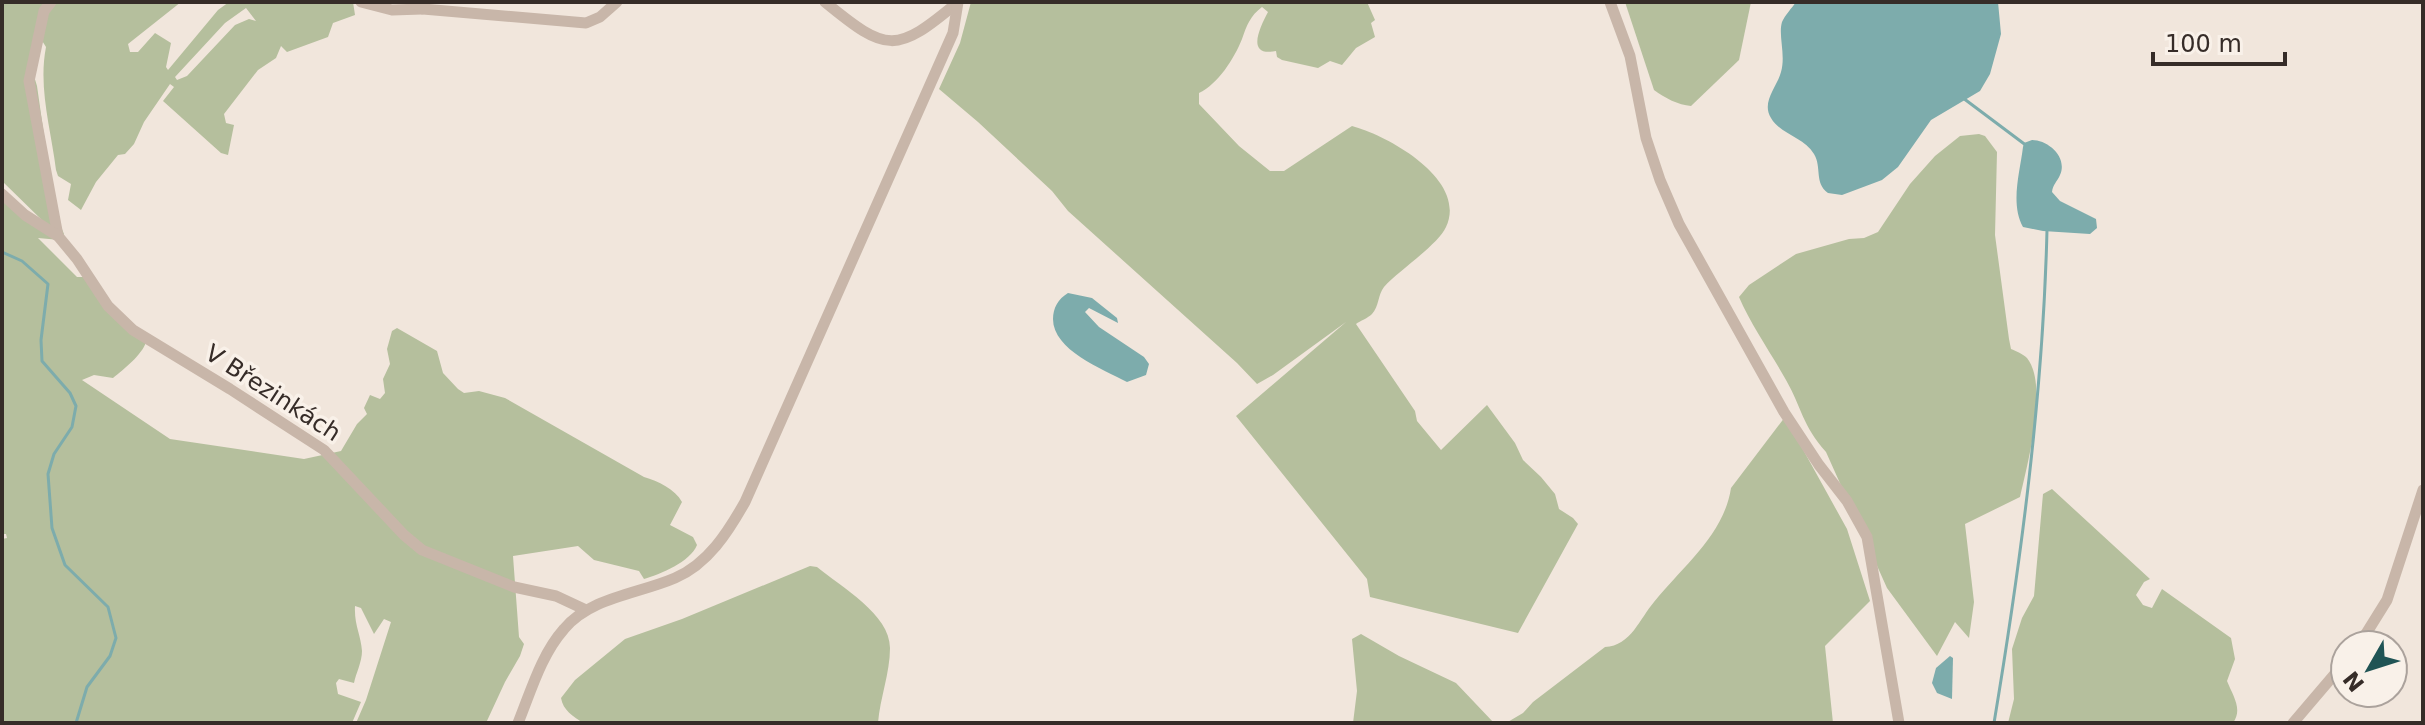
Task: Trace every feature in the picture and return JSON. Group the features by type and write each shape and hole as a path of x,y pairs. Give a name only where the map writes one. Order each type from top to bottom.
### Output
{"street":[{"path":"51,2 44,11 29,81 58,236"},
{"path":"361,2 392,10 418,5 586,23 600,17 617,2"},
{"path":"825,2 861,31 881,40 898,41 914,37 958,2"},
{"path":"518,723 546,655 564,628 586,610 676,578 700,562 726,534 745,502 953,33 958,2"},
{"path":"1610,2 1630,56 1646,138 1679,224 1791,423 1847,501 1867,537 1899,723"},
{"name":"V Březinkách","path":"2,194 25,215 58,236 108,306 133,330 324,450 422,550 514,587 556,596 586,610"},
{"path":"2369,629 2387,600 2423,490"},
{"path":"2293,723 2329,681"}],"green space":[{"path":"2,2 181,2 128,44 130,52 138,52 155,33 171,43 168,70 218,10 229,2 353,2 355,15 333,23 328,37 287,52 281,46 276,58 258,70 224,114 226,123 234,125 228,155 221,153 163,101 174,87 170,84 144,122 134,144 125,154 118,155 96,182 81,210 68,200 71,184 58,176 56,170 44,93 46,47 41,39 30,63 37,86 55,212 64,234 62,237 2,181","holes":["246,8 256,21 249,19 235,25 187,76 177,80 175,77 225,23"]},
{"path":"971,2 1367,2 1375,20 1371,23 1375,37 1356,48 1342,65 1330,61 1318,68 1282,60 1277,57 1276,51 1261,50 1257,40 1268,12 1262,7 1249,21 1239,47 1225,70 1213,84 1199,93 1199,104 1239,146 1270,171 1284,171 1352,126 1404,150 1436,177 1446,193 1450,210 1442,234 1384,287 1374,311 1356,324 1415,411 1417,421 1441,450 1487,405 1515,443 1523,460 1555,494 1559,509 1578,524 1518,633 1370,597 1367,579 1236,416 1346,322 1257,384 939,89 960,43"},
{"path":"1625,2 1751,2 1739,60 1691,106 1667,98 1654,90"},
{"path":"1960,136 1985,136 1997,152 1995,235 2009,339 2011,349 2027,358 2033,370 2036,406 2020,497 1965,524 1974,602 1969,638 1955,622 1937,656 1887,588 1826,452 1807,425 1786,380 1739,297 1749,285 1796,254 1878,232 1910,184 1935,156"},
{"path":"2,187 30,217 60,240 38,238 77,277 85,277 146,342 137,357 113,378 94,375 82,380 170,439 304,459 341,451 357,424 367,414 364,408 370,395 380,399 385,393 383,379 390,364 387,349 392,331 397,328 437,351 443,373 464,393 479,391 505,398 644,477 671,489 682,502 670,525 693,537 697,545 682,562 644,579 639,571 594,560 578,546 513,556 519,637 524,644 486,723 356,723 391,622 384,619 374,634 361,608 355,606 361,659 354,683 339,679 336,683 338,694 361,702 352,723 2,723 2,539 7,538 6,534 2,534"},
{"path":"1785,417 1847,529 1870,601 1825,646 1833,723 1506,723 1523,713 1605,647 1628,637 1711,535 1727,505 1731,488"},
{"path":"2052,489 2150,579 2144,582 2136,595 2143,605 2152,608 2162,589 2231,638 2235,659 2227,681 2237,708 2233,723 2008,723 2014,699 2012,649 2022,618 2034,596 2043,494"},
{"path":"810,566 817,567 862,602 882,624 888,636 890,657 878,723 584,723 572,716 564,706 561,698 575,680 625,639"},
{"path":"1361,634 1456,683 1494,723 1353,723 1357,691 1352,639"}],"water":[{"path":"1796,2 1998,2 2001,34 1990,74 1980,91 1931,120 1898,167 1882,180 1842,195 1828,193 1821,185 1818,164 1810,148 1775,124 1768,112 1769,100 1782,66 1782,22"},
{"path":"2032,140 2050,146 2059,156 2062,168 2052,192 2060,201 2096,219 2097,228 2090,234 2023,227 2017,208 2017,188 2024,143"},
{"path":"1068,293 1092,298 1117,318 1118,323 1089,308 1085,312 1099,327 1144,357 1149,364 1146,375 1127,382 1093,365 1061,340 1055,330 1053,315 1059,301"},
{"path":"1950,656 1953,658 1952,699 1937,693 1932,683 1936,668"}],"waterway":[{"path":"1963,98 2027,146"},
{"path":"1994,723 2036,416 2047,230"},
{"path":"2,252 22,261 48,284 41,340 42,361 70,393 76,406 72,427 54,454 48,474 52,528 65,565 108,607 116,638 110,656 87,687 76,723"}]}
